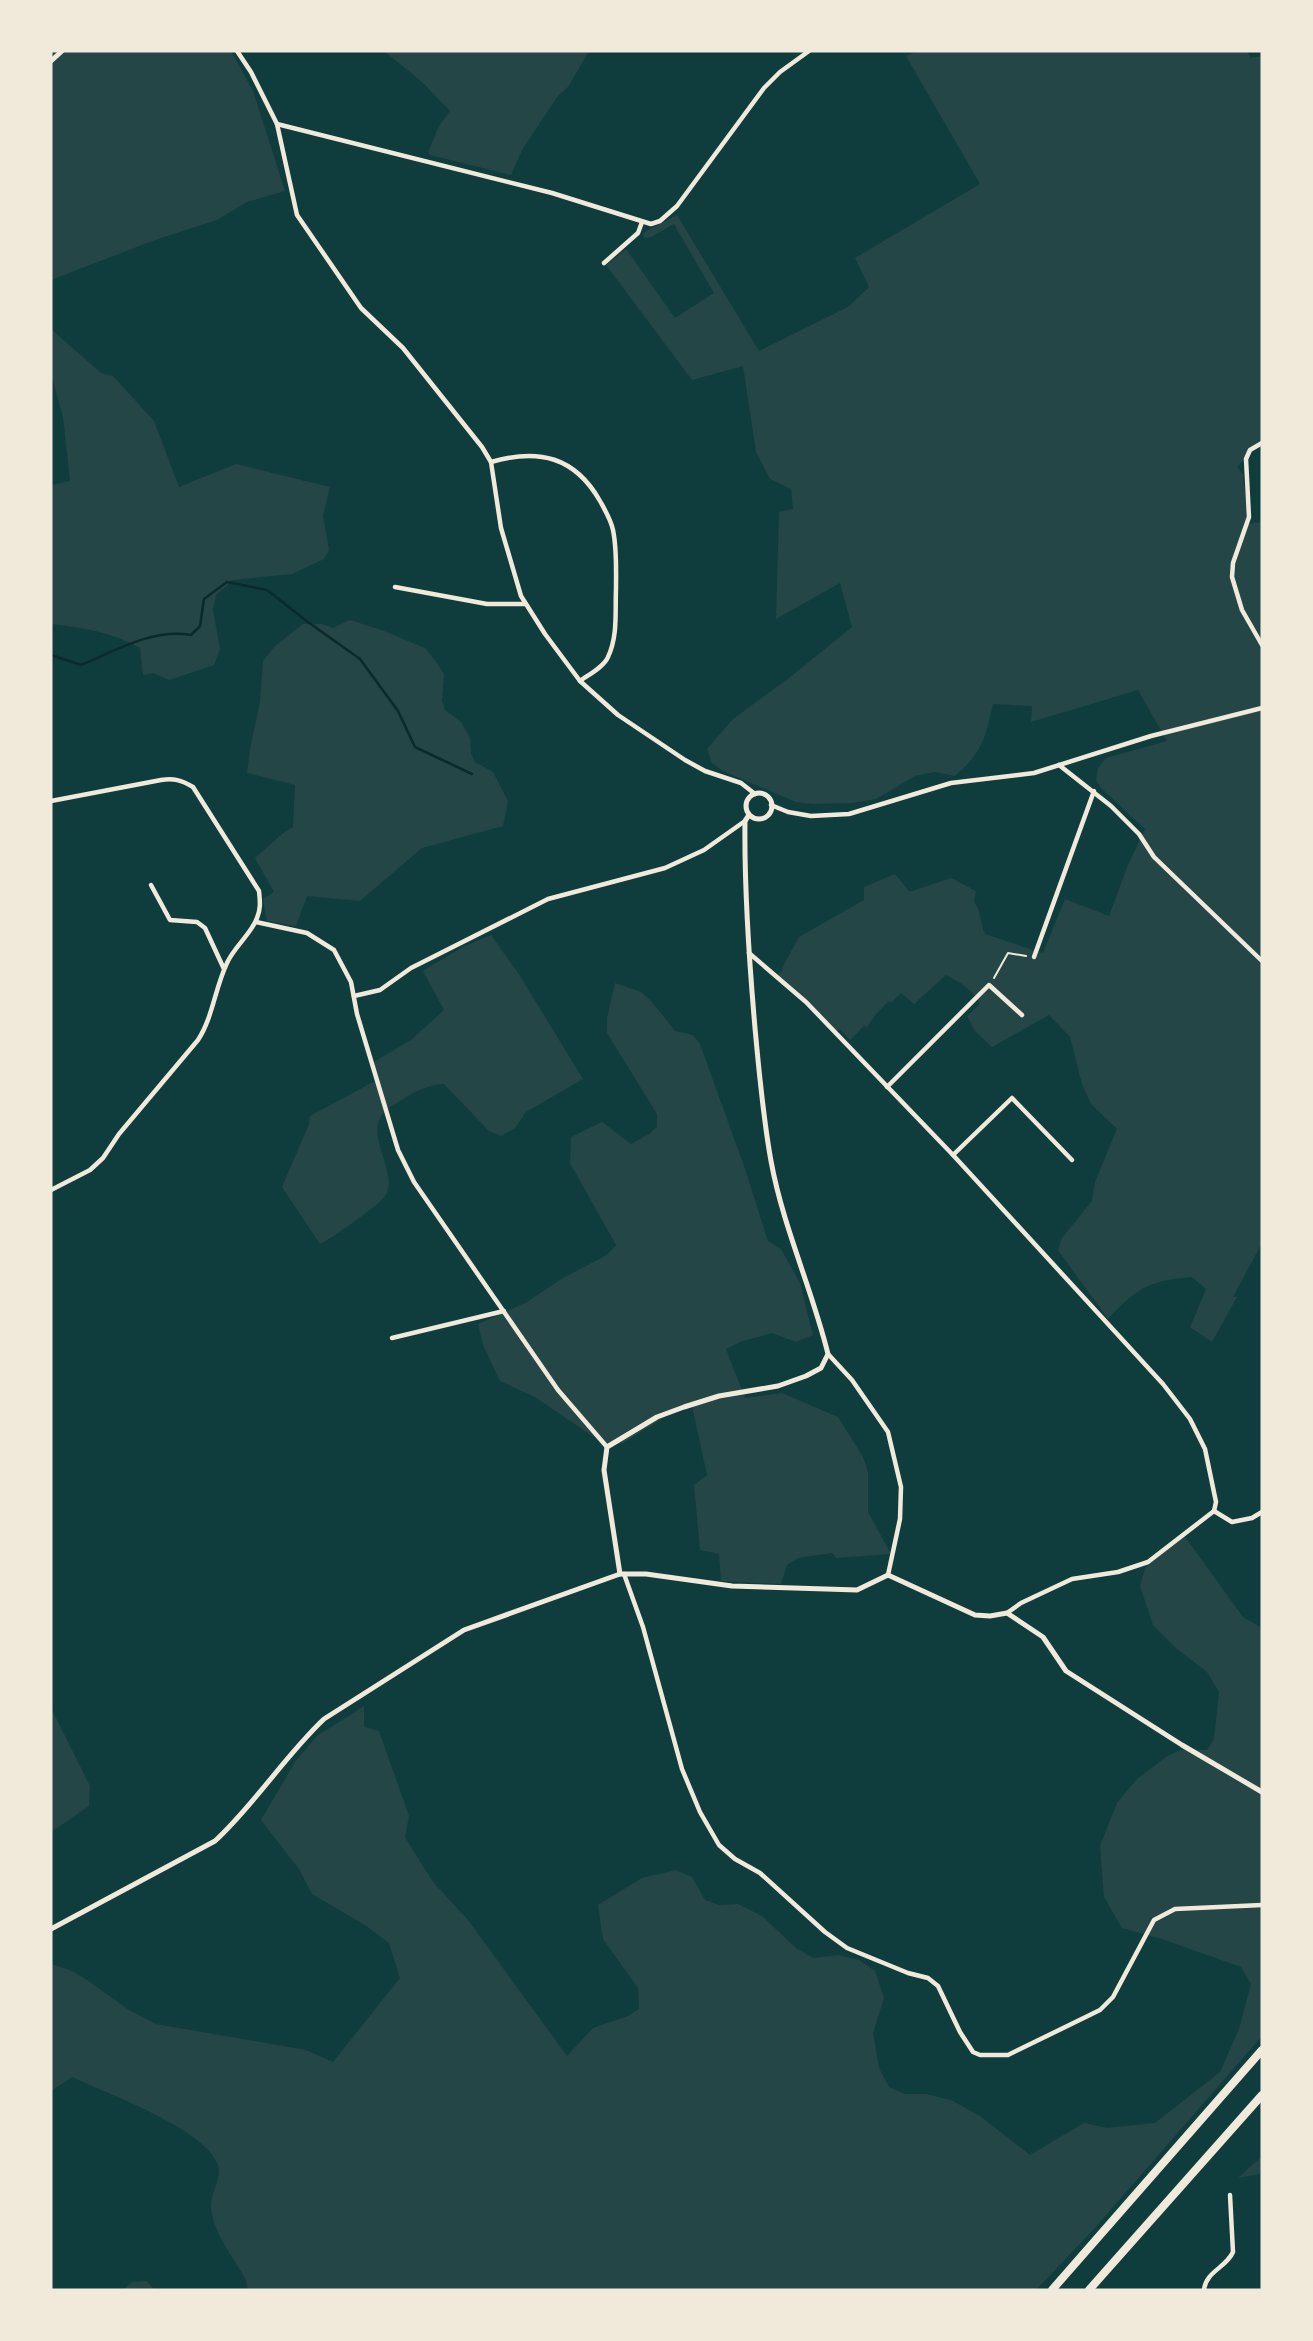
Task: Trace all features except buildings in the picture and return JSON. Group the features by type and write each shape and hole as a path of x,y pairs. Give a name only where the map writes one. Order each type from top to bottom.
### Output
{"highway":[{"path":"1052,2290 1262,2050"},
{"path":"1089,2290 1262,2095"}],"street":[{"path":"51,61 62,51"},
{"path":"237,51 251,72 277,124 297,215 361,308 403,348 491,462 504,539 525,604 580,681 618,715 705,771 741,783 755,794 766,796 771,805 770,812 758,819 749,815"},
{"path":"277,124 552,193 651,224 677,206 764,88 779,72 809,51"},
{"path":"604,262 638,233 642,222"},
{"path":"1262,443 1250,450 1246,459 1249,517 1233,563 1232,576 1242,610 1262,645"},
{"path":"491,462 523,455 555,459 571,466 584,478 605,510 613,530 616,564 615,638 607,661 580,681"},
{"path":"396,587 487,604 525,604"},
{"path":"771,805 788,812 811,816 849,814 951,783 1034,772 1151,736 1262,708"},
{"path":"1059,764 1094,791 1139,834 1154,857 1262,961"},
{"path":"51,801 173,778 182,781 193,787 259,891 260,909 256,922 224,970 206,1028 198,1040 103,1157 90,1170 51,1190"},
{"path":"1034,957 1094,791"},
{"path":"354,996 380,990 411,968 548,899 665,868 704,850 745,821 749,815 747,802 755,794"},
{"path":"745,821 744,881 749,953 762,1099 771,1161 787,1226 821,1325 828,1354 852,1380 888,1432 901,1487 900,1519 888,1576"},
{"path":"151,885 170,920 197,922 205,928 224,970"},
{"path":"256,922 307,933 334,950 351,982 364,1040 398,1150 414,1182 558,1390 607,1447 604,1470 622,1574 643,1627 682,1769 700,1812 719,1845 760,1873 825,1932 848,1948 908,1973 928,1978 938,1986 960,2032 973,2052 980,2055 1008,2055 1100,2010 1113,1997 1154,1920 1175,1909 1262,1905"},
{"path":"51,1928 215,1841 232,1825 304,1737 324,1719 464,1630 622,1574 646,1574 732,1586 856,1590 888,1576 975,1615 990,1616 1007,1613 1021,1603 1072,1579 1118,1572 1148,1562 1214,1511 1216,1502 1205,1449 1190,1419 1163,1384 953,1155 806,1002 749,953"},
{"path":"887,1087 989,985 1022,1015"},
{"path":"953,1155 1012,1098 1072,1160"},
{"path":"392,1338 503,1311"},
{"path":"607,1447 657,1417 684,1407 719,1396 778,1386 806,1376 821,1368 828,1354"},
{"path":"1214,1511 1233,1522 1252,1518 1262,1512"},
{"path":"1007,1613 1043,1637 1066,1671 1262,1792"},
{"path":"1204,2290 1208,2276 1229,2260 1233,2252 1230,2195"}],"path":[{"path":"989,985 1008,953 1034,957"}],"shaded area":[{"path":"51,51 231,51 253,91 285,191 247,202 217,220 155,240 51,280"},
{"path":"384,51 589,51 568,87 557,97 522,150 511,175 430,155 428,152 439,126 450,111 421,81"},
{"path":"917,51 1247,51 1250,58 1262,56 1262,441 1237,467 1243,474 1248,524 1262,522 1262,1243 1212,1342 1190,1327 1206,1289 1192,1277 1166,1280 1145,1288 1127,1300 1108,1319 1058,1250 1062,1238 1092,1201 1095,1182 1117,1129 1091,1104 1082,1084 1070,1037 1049,1015 992,1047 975,1031 967,1016 980,1004 977,999 966,987 946,975 914,1004 901,993 892,1002 888,1002 867,1027 864,1026 850,1040 840,1029 835,1033 806,1002 776,976 783,970 799,937 864,900 864,887 895,874 909,891 951,878 976,891 974,902 985,934 1043,953 1065,899 1109,916 1145,829 1101,788 1096,780 1098,768 1106,758 1167,741 1138,690 1031,722 1032,706 993,704 988,726 977,752 955,776 935,772 915,776 876,799 852,803 796,802 723,771 712,763 707,749 733,719 852,627 840,583 776,619 779,512 793,509 791,489 770,479 756,452 743,366 692,380 606,265 626,249 675,318 714,293 674,224 644,238 643,233 677,215 759,351 848,307 869,287 855,258 980,184 906,56"},
{"path":"51,329 101,373 113,376 154,421 179,487 236,464 330,487 323,516 329,550 324,559 292,574 233,580 216,595 213,610 220,649 214,665 169,680 153,673 143,675 140,648 97,632 51,624 51,485 70,481 63,417 51,374"},
{"path":"350,620 425,648 437,663 444,674 442,701 445,710 461,722 470,738 475,762 493,772 508,801 503,826 422,848 360,901 307,896 296,926 267,921 263,899 274,892 255,858 293,827 295,785 247,773 260,702 263,661 275,646 303,624 322,624 333,628"},
{"path":"491,935 520,976 583,1079 526,1112 515,1128 501,1136 489,1131 444,1084 421,1089 391,1106 383,1113 377,1133 388,1177 385,1196 354,1222 320,1244 282,1187 310,1116 375,1081 372,1063 411,1040 444,1010 423,971 461,948"},
{"path":"615,983 641,992 675,1031 693,1035 700,1044 768,1241 781,1249 800,1283 813,1335 796,1342 772,1333 726,1349 745,1398 782,1393 838,1417 863,1457 868,1472 868,1512 891,1554 836,1558 832,1553 798,1558 787,1565 781,1584 721,1581 719,1554 700,1550 694,1485 707,1475 691,1401 623,1443 607,1446 535,1397 500,1381 483,1345 478,1324 527,1302 563,1278 607,1255 616,1245 570,1163 571,1137 602,1122 631,1144 657,1127 657,1114 607,1033 607,1018"},
{"path":"1183,1534 1243,1617 1262,1628 1262,2036 1093,2230 1036,2290 248,2290 246,2280 220,2236 213,2217 211,2202 219,2171 210,2152 195,2138 153,2114 72,2077 51,2091 51,1964 70,1970 129,2010 156,2024 306,2050 333,2062 400,1978 389,1943 365,1925 312,1894 299,1869 261,1820 295,1762 317,1736 364,1706 364,1727 379,1731 409,1816 405,1837 433,1882 468,1920 567,2056 593,2028 628,2016 639,2009 638,1988 603,1939 598,1905 642,1878 676,1870 692,1877 705,1900 719,1905 738,1904 762,1916 796,1948 813,1958 839,1955 859,1960 875,1971 884,1998 873,2033 879,2068 889,2087 905,2094 927,2094 953,2101 980,2116 1030,2155 1084,2123 1107,2128 1155,2123 1220,2072 1239,2029 1251,1984 1241,1967 1122,1928 1104,1897 1100,1846 1117,1803 1137,1779 1166,1757 1180,1750 1207,1750 1214,1739 1219,1692 1207,1672 1177,1649 1153,1625 1140,1586 1145,1568"},
{"path":"51,1708 90,1786 89,1806 51,1832"},
{"path":"1262,2156 1262,2179 1260,2174 1238,2178"},
{"path":"146,2281 155,2290 123,2290 132,2282"}],"waterway":[{"path":"51,655 81,665 148,638 191,635 200,626 204,599 227,582 267,590 360,659 398,711 415,747 472,774"}]}
